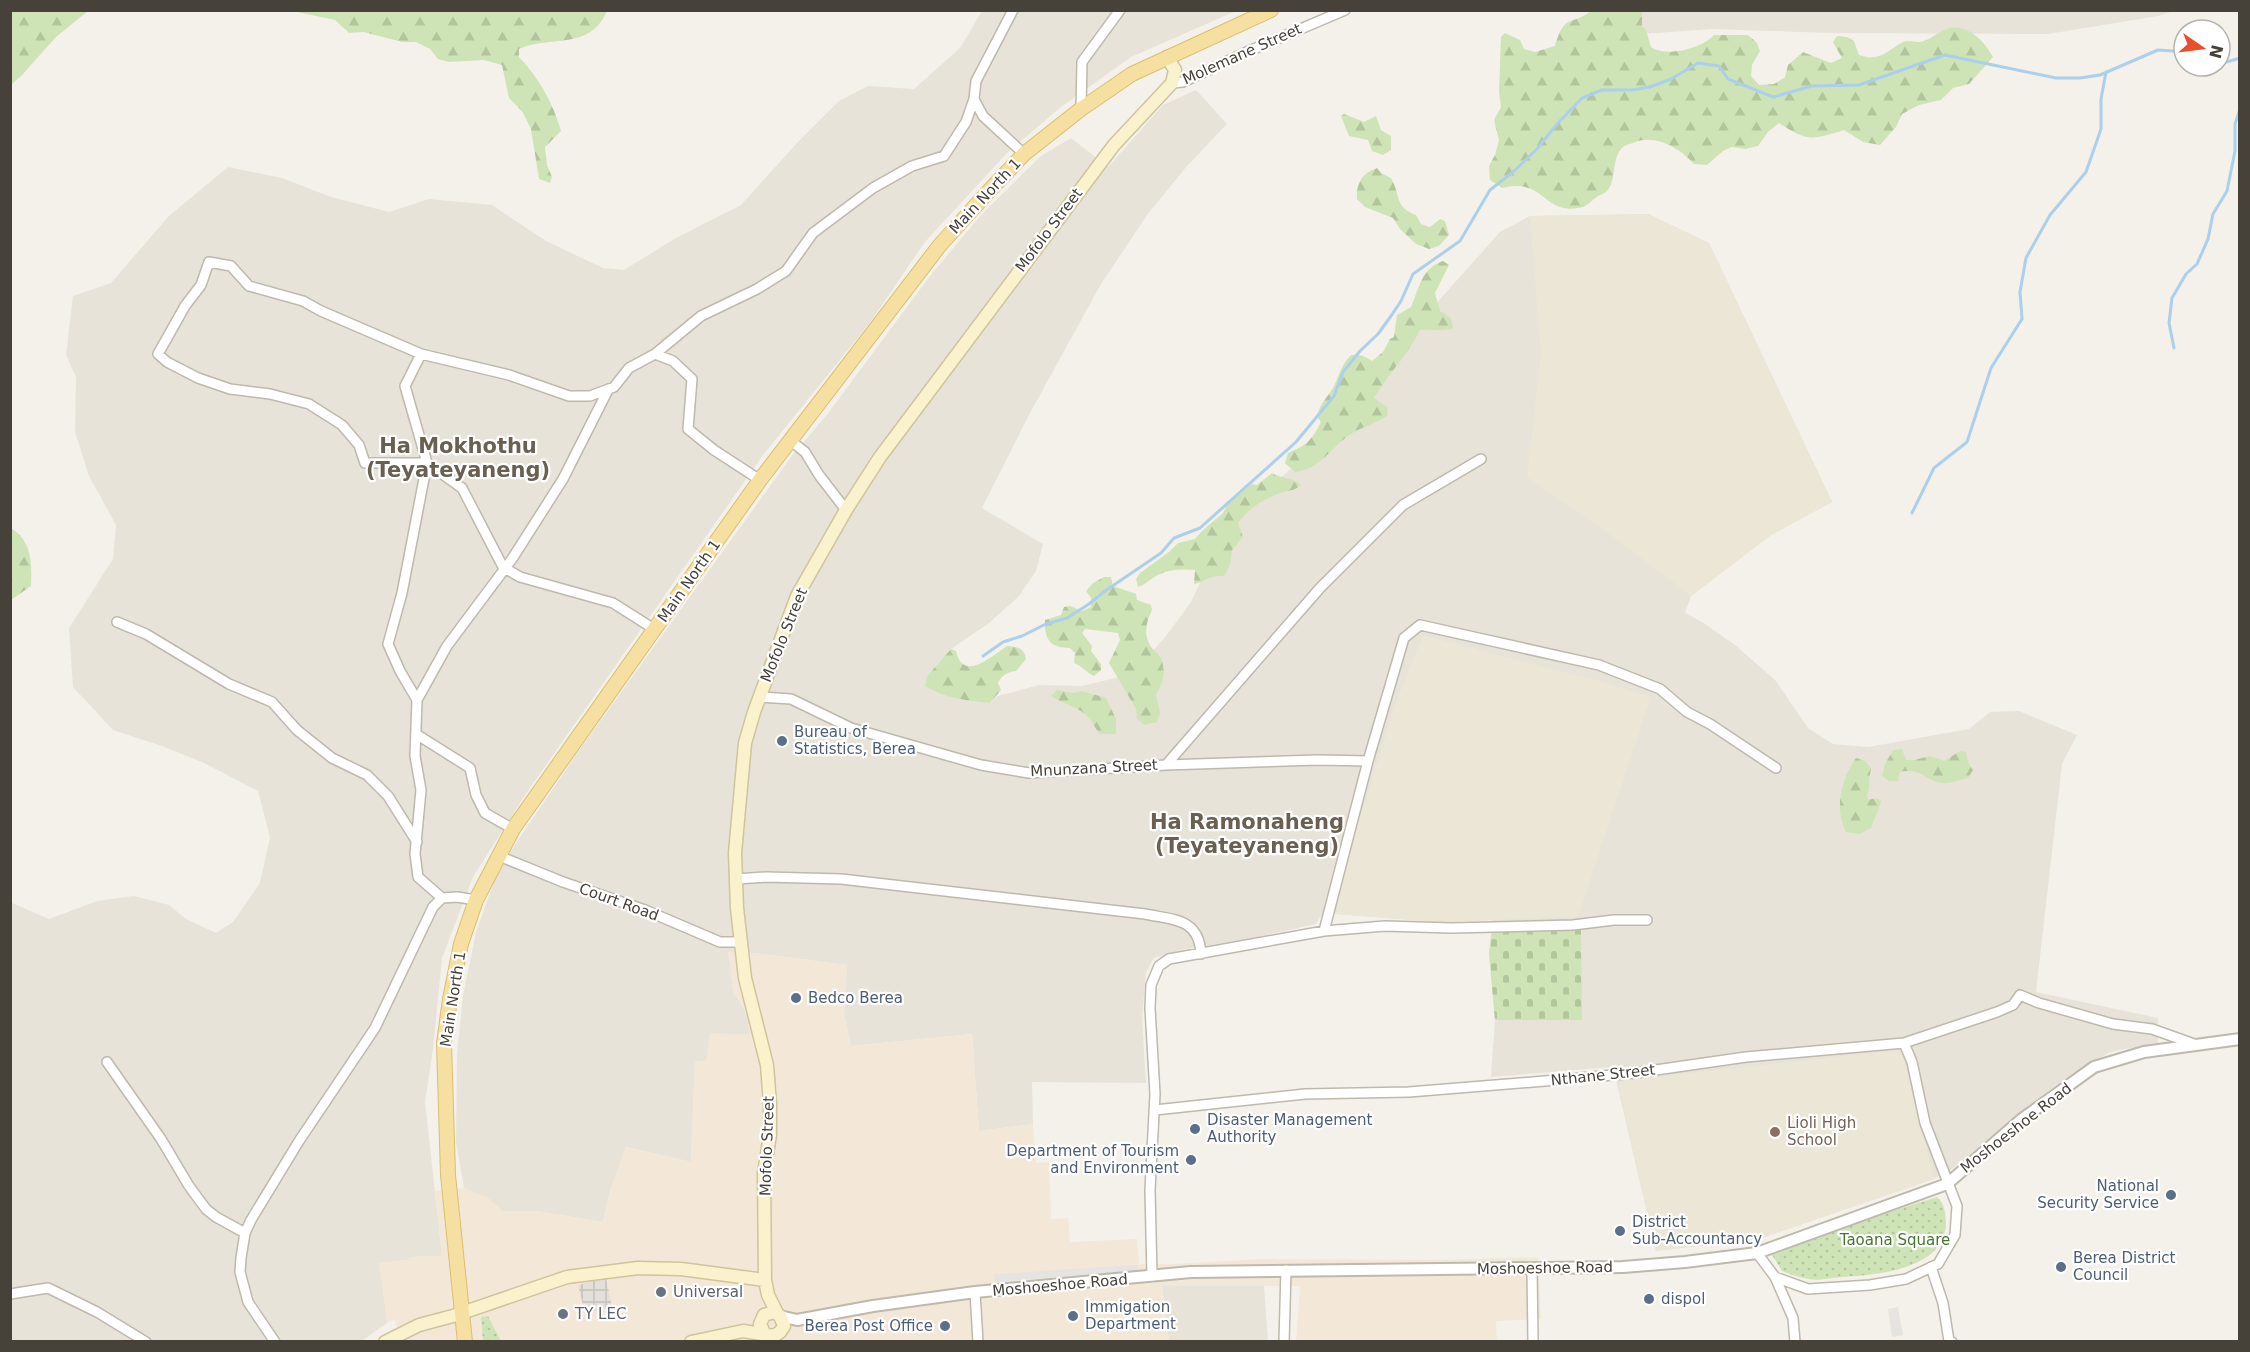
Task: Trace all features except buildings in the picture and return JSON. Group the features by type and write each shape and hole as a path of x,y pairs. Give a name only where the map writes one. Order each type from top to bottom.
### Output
{"main road":[{"name":"Main North 1","path":"465,1341 448,1175 444,1043 461,944 476,900 513,830 760,480 940,245 1024,154 1132,74 1271,10"},
{"path":"1167,57 1175,70 1172,83"},
{"name":"Mofolo Street","path":"779,1315 768,1295 765,1280 765,1173 770,1135 768,1075 745,978 736,879 736,842 745,743 797,596 846,510 880,457 1114,145 1172,83"},
{"path":"385,1341 419,1325 567,1277 638,1268 681,1269 765,1280"},
{"name":"Mofolo Street","path":"762,1317 768,1295"},
{"path":"691,1341 743,1331 768,1337 777,1335 782,1329 783,1322 779,1315 770,1312 743,1331"},
{"path":"762,1317 760,1327 768,1337"}],"street":[{"path":"654,629 613,603 520,577 503,567 462,488 427,463 365,463 359,445 342,425 309,404 270,394 231,389 198,378 167,362 158,354 185,306 201,285 209,262 231,266 249,286 303,301 421,354 520,378 569,396 590,396 614,387 629,368 655,354 701,316 757,289 786,271 813,233 873,188 912,166 944,156 966,122 974,99 976,81 1013,10"},
{"path":"1081,110 1082,62 1120,10"},
{"name":"Molemane Street","path":"1172,83 1183,82 1345,10"},
{"path":"974,99 983,116 1024,154"},
{"path":"417,700 388,644 402,593 427,463 405,386 421,354"},
{"path":"655,354 673,361 692,378 688,429 714,450 760,480"},
{"path":"442,898 418,877 415,854 421,790 415,756 417,700 447,646 503,567 512,559 563,479 608,390"},
{"path":"791,441 805,452 819,475 846,510"},
{"path":"1166,765 1320,588 1403,505 1480,459"},
{"path":"117,622 146,634 230,684 272,702 297,730 332,758 367,775 388,795 417,842"},
{"path":"1324,931 1368,760 1404,638 1420,625 1599,665 1660,689 1687,712 1710,724 1776,768"},
{"name":"Mnunzana Street","path":"760,697 791,699 851,728 981,765 1029,773 1166,765 1368,760"},
{"path":"416,734 470,768 476,795 485,813 513,830"},
{"name":"Court Road","path":"499,856 563,882 645,910 720,942 741,942"},
{"path":"736,879 766,877 841,879 1145,914 1184,922 1195,931 1200,941 1201,954"},
{"path":"275,1341 248,1302 240,1272 245,1233 299,1141 375,1028 425,920 437,902 442,898 457,897 476,900"},
{"path":"1152,1276 1150,1190 1155,1110 1151,985 1159,966 1169,959 1324,931 1385,926 1496,927 1647,920"},
{"name":"Nthane Street","path":"1155,1110 1305,1094 1409,1092 1545,1081 1746,1057 1904,1043 1997,1012 2013,1005 2020,995 2039,1003 2113,1024 2152,1029 2194,1044"},
{"name":"Moshoeshoe Road","path":"782,1329 797,1320 873,1306 975,1292 1191,1272 1623,1266 1685,1262 1757,1253 1947,1184 2022,1119 2094,1067 2144,1052 2240,1039"},
{"path":"1776,1277 1808,1289 1840,1288 1906,1279 1938,1264 1955,1235 1957,1206 1924,1123 1912,1062 1904,1043"},
{"path":"107,1062 156,1130 189,1186 206,1209 245,1233"},
{"path":"1757,1253 1776,1277 1793,1318 1795,1341"},
{"path":"1931,1267 1943,1303 1949,1341 1952,1341"},
{"path":"1532,1268 1533,1341"},
{"path":"1284,1341 1286,1270"},
{"path":"10,1294 48,1288 98,1312 146,1341"},
{"path":"975,1292 978,1341"},
{"name":"Moshoeshoe Road","path":"779,1315 797,1320"}],"shaded area":[{"path":"982,11 1236,11 1131,57 1061,107 1007,153 925,242 869,324 763,455 525,795 473,877 442,958 425,1102 442,1256 411,1257 408,1260 380,1263 387,1323 360,1342 11,1341 10,902 49,919 97,901 134,896 169,905 186,919 216,933 233,922 260,883 270,837 258,791 204,763 113,730 73,687 69,628 113,559 116,525 89,476 75,432 76,377 66,355 73,296 111,283 169,216 228,167 282,178 331,197 389,212 429,199 492,205 546,241 603,268 624,270 676,238 741,205 839,101 868,86 914,89 960,48"},
{"path":"1630,11 2174,11 2158,16 2048,34 1831,33 1711,29 1643,34"},
{"path":"1196,90 1227,124 1187,166 1147,215 1101,284 1030,413 982,508 1043,544 1036,571 1019,596 989,623 951,649 928,675 950,696 990,703 998,696 1039,685 1082,686 1132,674 1166,636 1191,602 1232,515 1331,435 1417,325 1500,232 1530,216 1648,214 1709,243 1832,502 1771,535 1691,596 1685,613 1735,645 1775,680 1808,728 1833,744 1868,747 1969,729 1990,712 2019,711 2077,735 2062,764 2036,992 2158,1018 2158,1043 2110,1052 2056,1085 1952,1169 1934,1179 1759,1239 1656,1251 1613,1067 1491,1077 1495,1020 1489,953 1492,920 1438,922 1336,914 1320,917 1316,924 1244,940 1185,949 1154,958 1146,972 1142,1018 1146,1083 1032,1082 1033,1124 979,1131 972,1034 851,1046 844,1014 847,965 755,953 729,952 733,991 745,1011 751,1034 706,1061 695,1061 691,1162 626,1147 610,1191 603,1222 537,1211 502,1211 464,1188 456,1142 457,1054 463,996 476,932 496,876 518,840 583,745 791,457 829,412 930,276 981,215 1041,156 1071,138 1108,167 1163,105"},
{"path":"1648,214 1709,243 1832,502 1771,535 1691,596 1604,530 1527,477 1541,354 1530,216"},
{"path":"1423,635 1603,682 1651,697 1578,917 1438,922 1336,914 1342,877 1396,702"},
{"path":"728,952 755,953 847,965 844,1014 851,1046 972,1034 979,1131 1033,1124 1036,1163 1049,1162 1051,1219 1068,1218 1070,1242 1137,1239 1139,1264 1263,1259 1431,1260 1538,1257 1541,1319 1496,1321 1497,1341 1296,1341 1300,1286 1162,1286 1169,1341 403,1341 394,1319 387,1323 379,1263 407,1260 410,1257 442,1256 435,1191 464,1188 487,1197 503,1211 537,1211 603,1222 610,1191 626,1147 691,1162 695,1061 706,1061 710,1033 750,1034 745,1011 733,991"},
{"name":"Lioli High School","path":"1901,1050 1934,1179 1759,1239 1656,1251 1618,1085 1627,1080"},
{"path":"1138,1265 1136,1271 995,1282 994,1274"},
{"path":"606,1278 612,1307 585,1313 578,1285"},
{"path":"1162,1286 1264,1286 1268,1341 1169,1341"},
{"path":"1898,1307 1903,1335 1892,1337 1888,1309"}],"green space":[{"path":"11,10 88,11 56,37 11,85"},
{"path":"1592,10 1642,11 1642,26 1646,30 1651,47 1666,52 1693,47 1709,40 1714,35 1748,35 1757,43 1760,51 1752,65 1751,76 1759,85 1774,84 1785,77 1788,65 1803,52 1831,63 1842,58 1833,42 1837,36 1847,37 1854,41 1859,55 1877,57 1904,42 1921,42 1946,29 1956,27 1975,35 1993,57 1969,84 1953,88 1941,100 1919,105 1902,114 1896,127 1880,145 1863,142 1844,130 1824,136 1803,136 1779,123 1768,132 1758,146 1745,149 1732,147 1723,151 1707,165 1694,164 1682,153 1666,144 1641,140 1621,149 1616,159 1612,183 1606,192 1584,206 1566,208 1557,206 1527,187 1502,188 1490,180 1489,166 1499,140 1494,120 1501,107 1499,92 1501,37 1505,33 1520,40 1524,49 1535,52 1555,46 1566,24"},
{"path":"292,11 607,11 600,24 580,37 519,49 519,57 533,73 544,91 561,131 545,147 547,165 552,177 550,183 539,179 531,129 522,111 509,98 502,65 484,60 449,62 438,59 430,49 416,42 402,42 364,32 349,33 335,20"},
{"path":"1344,114 1364,122 1376,116 1381,130 1391,136 1391,150 1383,155 1372,151 1368,140 1349,136 1341,116"},
{"path":"1377,168 1391,178 1401,204 1416,215 1421,224 1430,227 1440,219 1445,221 1449,235 1439,246 1429,249 1416,244 1400,229 1393,218 1365,207 1357,199 1361,179"},
{"path":"1443,261 1449,265 1435,293 1440,311 1451,318 1453,328 1420,330 1410,348 1374,398 1387,407 1388,415 1349,435 1318,463 1295,472 1285,463 1288,453 1300,447 1315,433 1321,422 1317,417 1320,407 1334,386 1345,362 1351,355 1362,356 1372,361 1383,352 1390,339 1394,337 1397,315 1411,307 1425,274"},
{"path":"1272,473 1301,485 1264,500 1242,518 1238,523 1243,537 1232,550 1230,565 1224,576 1211,577 1194,584 1195,570 1173,570 1157,575 1138,587 1136,579 1140,573 1178,543 1195,539 1223,513 1227,505 1252,484 1257,485"},
{"path":"10,528 27,545 31,569 31,586 11,600"},
{"path":"1104,577 1111,577 1113,586 1136,594 1137,600 1151,605 1152,610 1146,629 1147,638 1151,647 1161,658 1163,668 1162,682 1156,695 1160,713 1157,722 1144,725 1137,719 1136,709 1109,663 1120,640 1118,633 1085,629 1082,633 1101,664 1101,670 1094,676 1074,663 1075,653 1070,648 1053,644 1047,637 1045,620 1061,615 1064,607 1070,606 1082,611 1091,607 1091,598 1086,591 1093,583"},
{"path":"1007,646 1020,649 1024,652 1026,659 1016,671 1007,673 1001,678 998,683 1001,690 990,703 948,696 925,686 928,675 951,649 956,651 965,665 971,666 986,660"},
{"path":"1057,690 1073,693 1082,691 1106,698 1116,719 1116,734 1100,734 1085,714 1051,696"},
{"path":"1902,749 1906,760 1930,756 1944,761 1960,751 1966,752 1973,770 1968,778 1949,783 1937,782 1914,771 1900,772 1898,781 1889,781 1882,776 1885,764 1893,750"},
{"path":"1856,758 1864,760 1871,768 1867,797 1869,800 1875,798 1881,800 1871,828 1860,834 1846,832 1840,814 1843,785"},
{"path":"1581,930 1582,1020 1495,1020 1489,953 1492,932"},
{"name":"Taoana Square","path":"1937,1197 1942,1202 1945,1212 1943,1238 1935,1251 1907,1267 1872,1274 1813,1280 1782,1271 1772,1255 1867,1219"},
{"path":"488,1316 501,1341 483,1341 481,1317"}],"waterway":[{"path":"983,656 1003,642 1067,618 1089,604 1161,553 1174,538 1200,528 1296,442 1334,396 1343,372 1378,334 1391,316 1401,301 1413,274 1460,241 1490,190 1537,149 1582,98 1602,90 1632,90 1650,87 1671,79 1698,63 1719,66 1728,79 1773,97 1812,86 1859,85 1945,55 2056,78 2080,78 2100,75 2158,50 2172,51"},
{"path":"2232,60 2240,58"},
{"path":"1912,513 1934,468 1967,442 1991,368 2022,319 2020,292 2026,258 2050,215 2086,172 2101,129 2101,99 2106,72"},
{"path":"2174,348 2169,323 2172,298 2186,274 2197,264 2208,239 2213,214 2227,191 2235,151 2235,124 2240,109"}],"place":[{"name":"Bureau of Statistics, Berea","path":"782,741"},
{"name":"Bedco Berea","path":"796,998"},
{"name":"Disaster Management Authority","path":"1195,1129"},
{"name":"Lioli High School","path":"1775,1132"},
{"name":"Department of Tourism and Environment","path":"1191,1160"},
{"name":"National Security Service","path":"2171,1195"},
{"name":"District Sub-Accountancy","path":"1620,1231"},
{"name":"Berea District Council","path":"2061,1267"},
{"name":"Universal","path":"661,1292"},
{"name":"dispol","path":"1649,1299"},
{"name":"TY LEC","path":"563,1314"},
{"name":"Immigation Department","path":"1073,1316"},
{"name":"Berea Post Office","path":"945,1326"}],"district":[{"name":"Ha Mokhothu (Teyateyaneng)","path":"458,458"},
{"name":"Ha Ramonaheng (Teyateyaneng)","path":"1247,834"}]}
